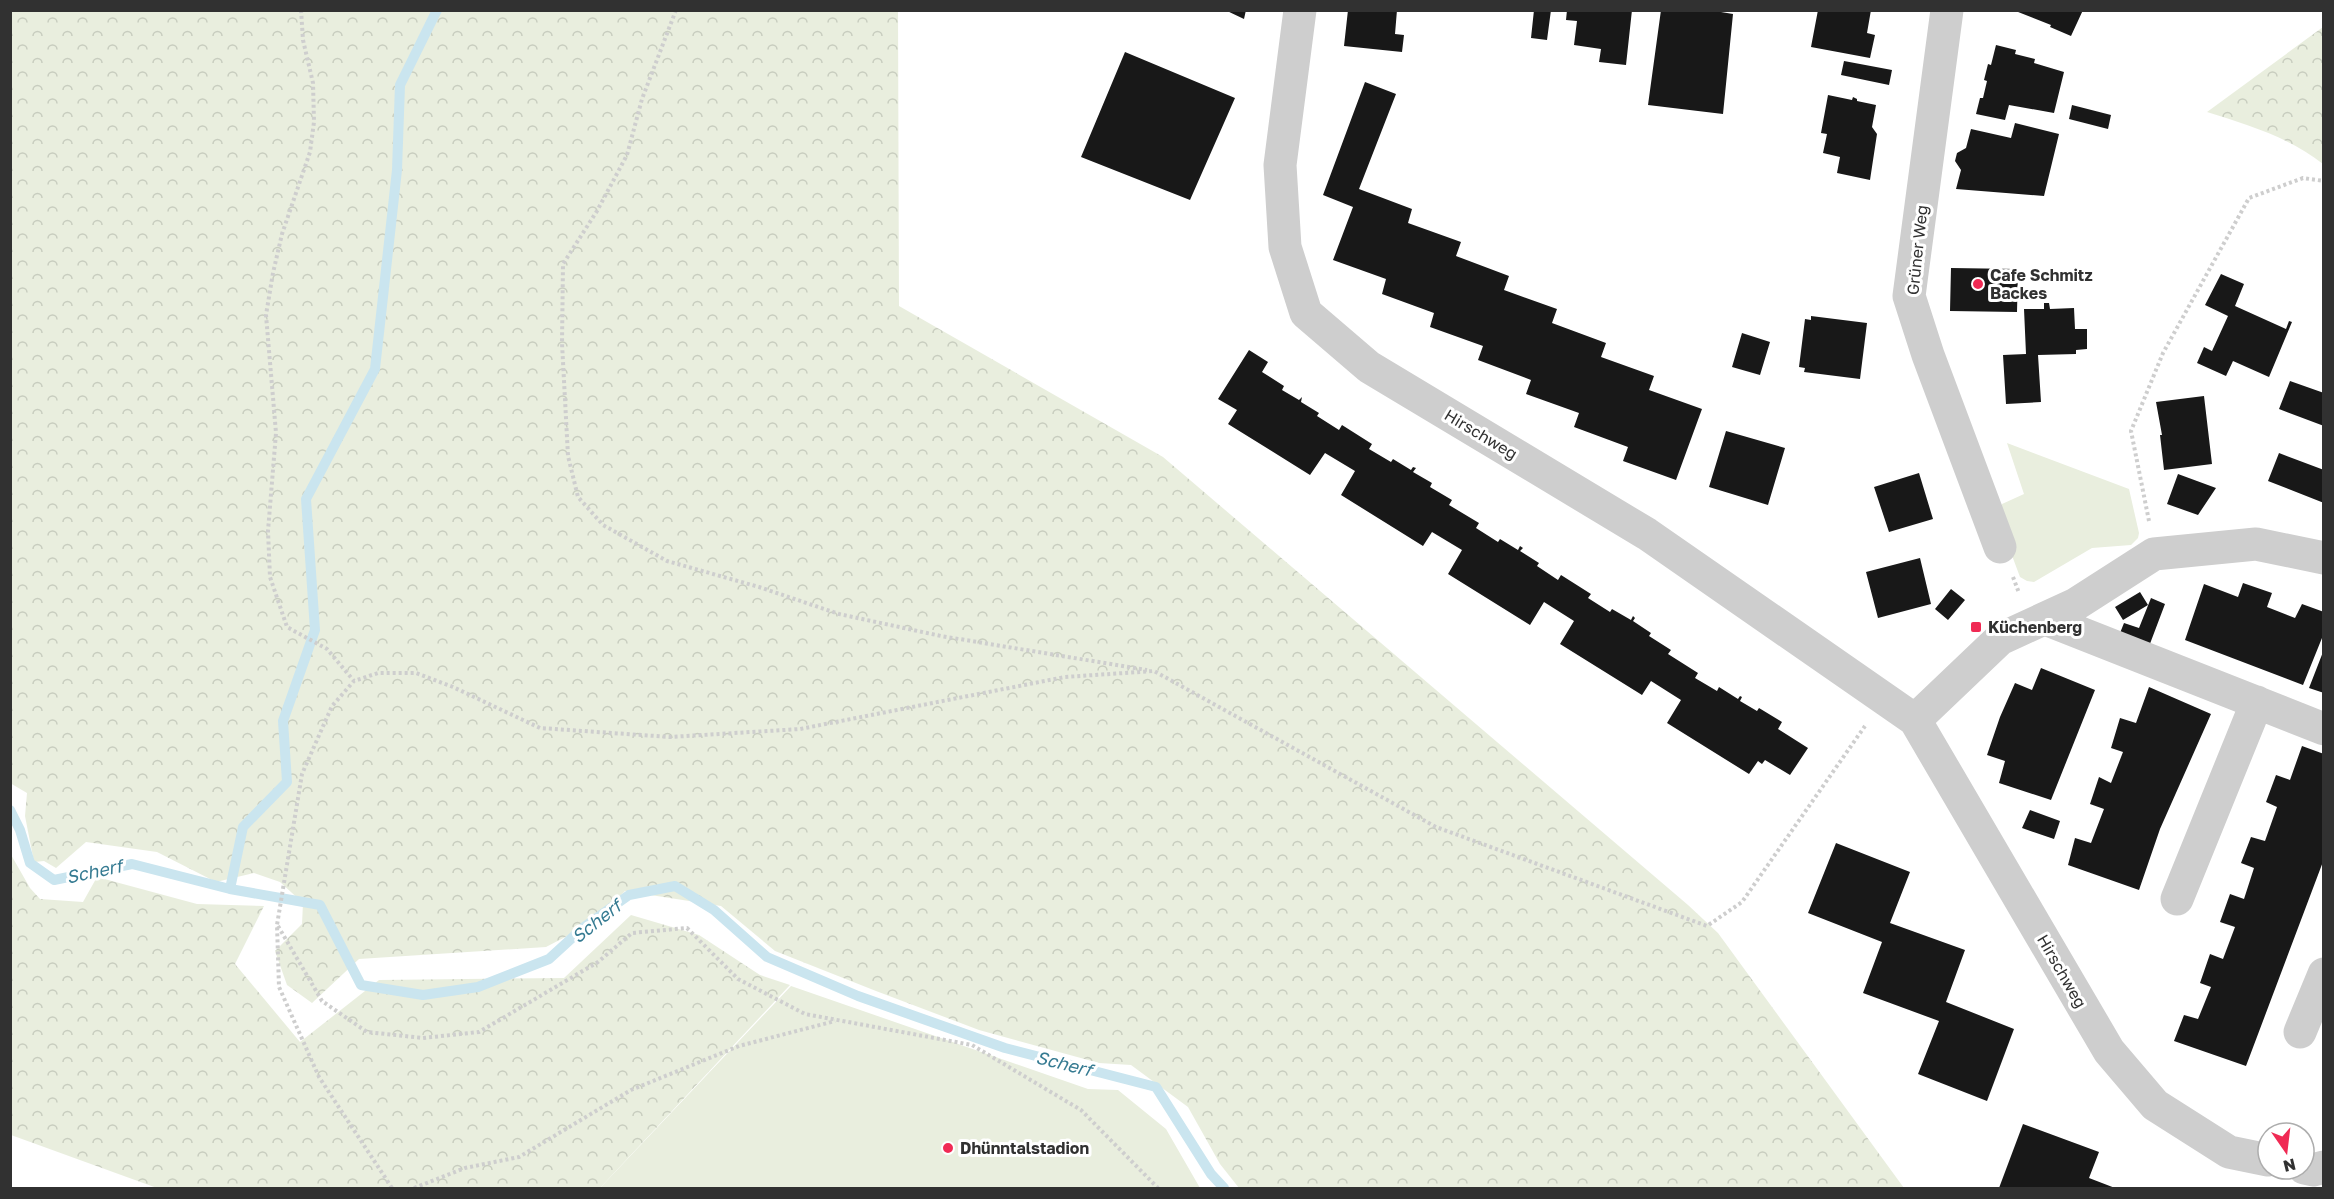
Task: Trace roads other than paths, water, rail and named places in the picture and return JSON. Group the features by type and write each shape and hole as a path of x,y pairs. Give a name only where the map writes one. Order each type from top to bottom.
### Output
{"street":[{"name":"Hirschweg","path":"1300,10 1280,165 1286,247 1306,313 1370,367 1647,534 1915,720 2109,1051 2155,1105 2229,1152 2256,1158"},
{"name":"Grüner Weg","path":"1947,10 1909,296 1928,356 2000,547"},
{"path":"1915,720 2000,639 2076,604 2154,554 2256,544 2324,558"},
{"path":"2045,619 2324,729"},
{"path":"2177,899 2257,702"},
{"path":"2300,1032 2324,974"}],"waterway":[{"path":"230,889 243,827 287,782 283,721 315,630 306,499 375,369 397,170 400,85 437,10"},
{"name":"Scherf","path":"10,810 20,830 30,863 54,880 132,864 230,889 320,905 361,985 423,995 478,987 549,959 584,927 629,895 675,886 714,910 767,957 858,996 1005,1048 1156,1087 1211,1174 1224,1188"}],"place":[{"name":"Cafe Schmitz Backes","path":"1978,284"},
{"name":"Küchenberg","path":"1976,627"},
{"name":"Dhünntalstadion","path":"948,1148"}]}
